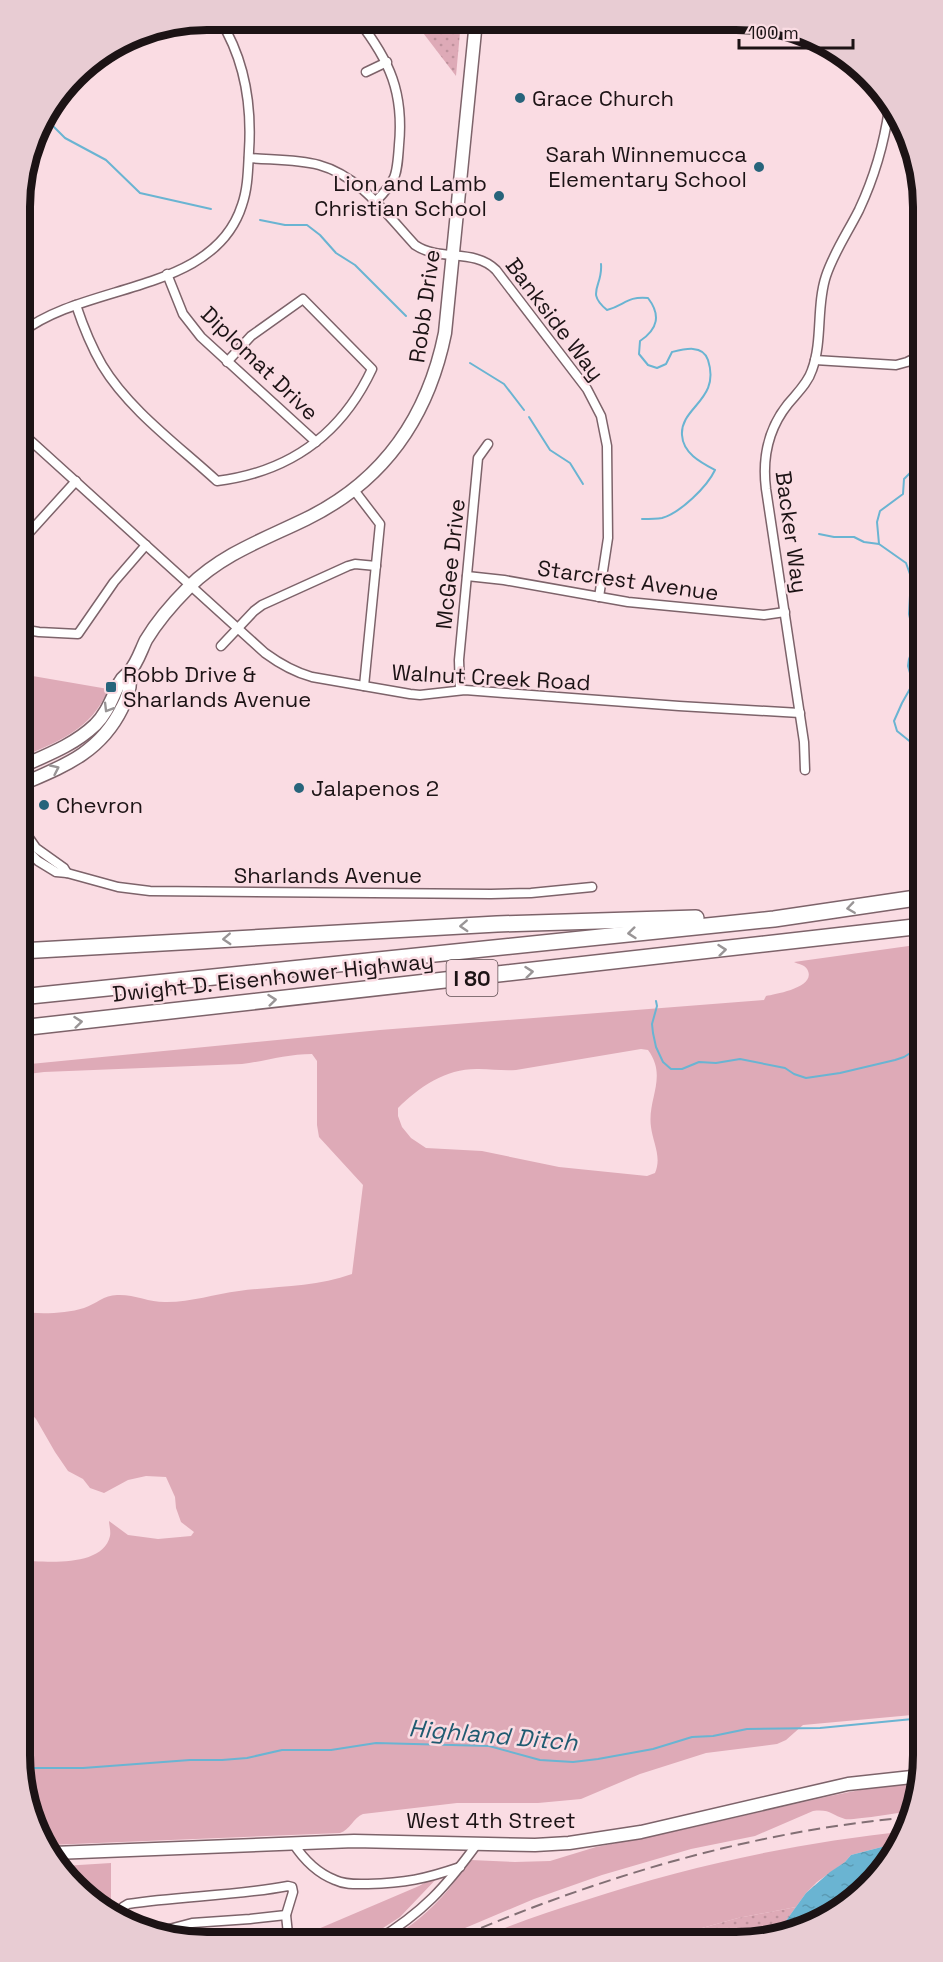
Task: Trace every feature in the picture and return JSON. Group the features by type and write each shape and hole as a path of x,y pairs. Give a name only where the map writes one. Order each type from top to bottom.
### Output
{"highway":[{"name":"Dwight D. Eisenhower Highway","path":"30,996 774,919 913,898"},
{"path":"30,950 498,924 709,917 774,919"},
{"name":"Dwight D. Eisenhower Highway","path":"30,1027 913,927"}],"main road":[{"name":"Robb Drive","path":"30,763 64,747 89,730 105,712 120,681 129,672 160,619 191,585 226,558 318,513 354,490 379,467 405,435 426,397 441,355 445,333 475,30"},
{"name":"Robb Drive","path":"30,780 80,758 99,743 123,706 130,687 129,672"},
{"name":"West 4th Street","path":"59,1853 354,1841 535,1845 606,1839 848,1784 912,1777"}],"street":[{"path":"30,327 76,305 191,265 214,249 232,228 243,203 246,189 251,130 248,92 238,55 225,30"},
{"path":"365,30 387,62 398,94 401,128 396,174 390,188 375,202"},
{"path":"366,72 387,62"},
{"name":"Backer Way","path":"805,770 800,713 765,489 765,460 768,439 776,422 808,379 815,360 820,305 825,282 832,260 870,184 880,153 888,116"},
{"name":"Bankside Way","path":"249,158 306,162 332,170 354,182 415,245 429,252 477,258 490,264 496,270 587,389 598,409 605,431 608,456 608,538 599,597"},
{"name":"Diplomat Drive","path":"167,274 176,299 191,326 227,362 316,442"},
{"path":"76,305 94,351 114,383 140,411 217,481 270,469 301,453 344,416 372,369 303,299 251,336 227,362"},
{"path":"815,360 896,364 913,359"},
{"name":"Walnut Creek Road","path":"30,440 270,657 287,668 312,677 420,694 460,690 800,713"},
{"name":"McGee Drive","path":"460,690 459,660 478,458 488,444"},
{"path":"30,532 76,481"},
{"path":"354,490 380,524 364,686"},
{"path":"30,630 78,634 114,582 146,545"},
{"path":"221,646 262,605 348,566 355,564 376,566"},
{"name":"Starcrest Avenue","path":"467,576 504,580 628,602 764,615 785,612"},
{"name":"Sharlands Avenue","path":"30,839 36,848 64,868 67,873"},
{"name":"Sharlands Avenue","path":"30,853 56,872 126,888 180,893 491,894 592,887"},
{"path":"294,1843 304,1859 320,1872 337,1881 347,1883 400,1883 426,1878 460,1867"},
{"path":"389,1932 421,1910 445,1886 477,1844"},
{"path":"122,1910 123,1907 128,1905 179,1897 246,1893 288,1886 292,1887 293,1892 286,1915 288,1932"},
{"path":"174,1928 192,1923 286,1915"}],"shaded area":[{"path":"421,30 460,30 456,76"},
{"path":"30,676 108,689 101,703 83,724 30,754"},
{"path":"913,945 913,1715 803,1725 786,1740 777,1744 706,1753 640,1774 581,1799 538,1803 457,1803 363,1814 340,1833 54,1845 39,1812 30,1767 30,1561 71,1561 96,1554 105,1546 110,1536 109,1521 128,1535 158,1539 191,1536 194,1532 181,1522 175,1497 166,1477 146,1476 128,1480 104,1493 90,1488 83,1479 68,1471 30,1412 30,1312 84,1308 112,1295 176,1302 239,1291 310,1284 352,1274 363,1185 319,1137 317,1061 312,1054 242,1064 30,1074 30,1064 380,1030 764,1000 766,996 794,988 807,981 809,975 803,966 794,962","holes":["641,1049 648,1050 654,1060 657,1079 651,1127 658,1161 655,1173 647,1176 559,1167 482,1151 426,1148 411,1138 402,1127 398,1116 398,1108 415,1092 445,1075 467,1069 516,1070"]},
{"path":"911,1784 904,1812 845,1819 827,1812 813,1811 755,1836 691,1849 602,1875 534,1899 456,1932 401,1932 434,1905 471,1860 550,1861 596,1847 880,1786"},
{"path":"896,1832 888,1845 851,1855 817,1882 796,1907 738,1918 688,1932 497,1932 558,1909 665,1876 785,1849"},
{"path":"111,1863 111,1904 90,1888 69,1866"},
{"path":"441,1874 400,1917 377,1932 311,1932 419,1886"},
{"path":"796,1907 782,1926 771,1929 688,1932 738,1918"}],"water":[{"path":"888,1845 877,1863 853,1888 835,1902 815,1914 782,1926 806,1893 851,1855"}],"waterway":[{"path":"51,124 65,138 106,160 140,193 211,209"},
{"path":"260,220 285,225 307,225 320,235 336,253 355,265 406,316"},
{"path":"601,264 596,294 607,310 635,298 648,298 655,310 654,327 640,341 639,354 648,365 657,368 666,364 672,352 693,349 706,355 711,374 705,394 683,425 682,435 689,452 715,470 699,491 677,511 662,518 642,519"},
{"path":"470,363 504,384 524,410"},
{"path":"529,417 550,450 570,463 583,484"},
{"path":"913,470 904,479 903,494 880,511 877,522 879,544 906,563 911,577 909,614 913,632"},
{"path":"819,534 854,537 864,542 879,544"},
{"path":"913,649 908,666 912,680 911,687 894,721 897,731 913,744"},
{"path":"656,1001 657,1006 652,1024 656,1047 663,1062 671,1069 682,1069 699,1062 716,1063 740,1059 785,1068 806,1078 840,1073 895,1060 913,1051"},
{"name":"Highland Ditch","path":"30,1768 83,1768 190,1760 222,1760 247,1758 282,1750 331,1750 376,1743 489,1746 540,1760 573,1762 653,1749 692,1737 713,1736 747,1729 820,1728 913,1719"}],"railway":[{"path":"472,1932 560,1897 675,1861 792,1833 901,1818"}],"place":[{"name":"Grace Church","path":"520,98"},
{"name":"Sarah Winnemucca Elementary School","path":"759,167"},
{"name":"Lion and Lamb Christian School","path":"499,196"},
{"name":"Robb Drive & Sharlands Avenue","path":"111,687"},
{"name":"Jalapenos 2","path":"299,788"},
{"name":"Chevron","path":"44,805"}]}
